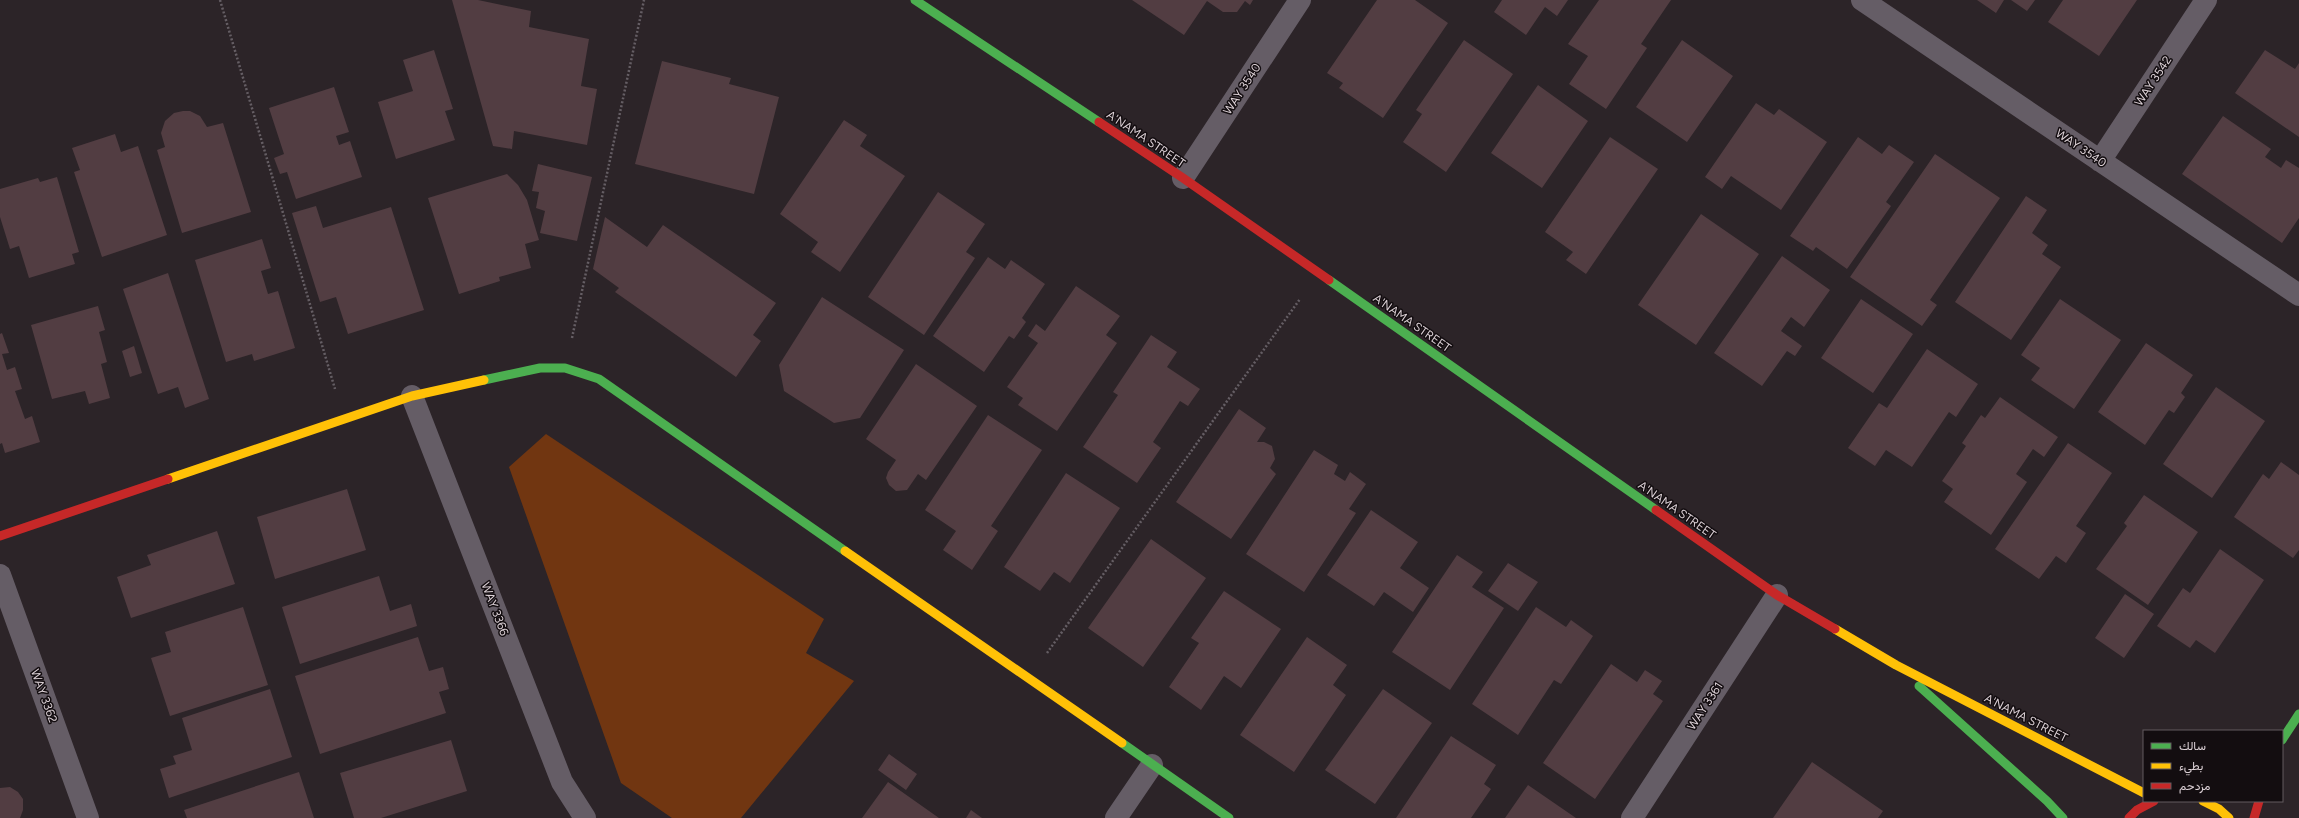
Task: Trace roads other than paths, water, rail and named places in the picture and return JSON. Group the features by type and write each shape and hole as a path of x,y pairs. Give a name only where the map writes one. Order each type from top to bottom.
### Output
{"street":[{"name":"A'NAMA STREET","path":"915,0 1183,178 1777,595 1896,665 2143,792"},
{"name":"WAY 3540","path":"1183,178 1300,0"},
{"name":"WAY 3540","path":"1862,0 2299,295"},
{"name":"WAY 3542","path":"2100,161 2206,0"},
{"path":"0,536 412,396 540,368 565,368 599,379 1229,818"},
{"name":"WAY 3366","path":"412,396 562,782 585,818"},
{"name":"WAY 3362","path":"0,575 88,818"},
{"name":"WAY 3361","path":"1632,818 1777,595"},
{"name":"A'NAMA STREET","path":"1896,665 2047,801 2063,818"},
{"path":"2283,738 2299,714"},
{"path":"1116,818 1152,765"},
{"path":"2129,818 2138,810 2152,802"},
{"path":"2205,802 2220,809 2229,818"},
{"path":"2254,818 2260,802"}]}
